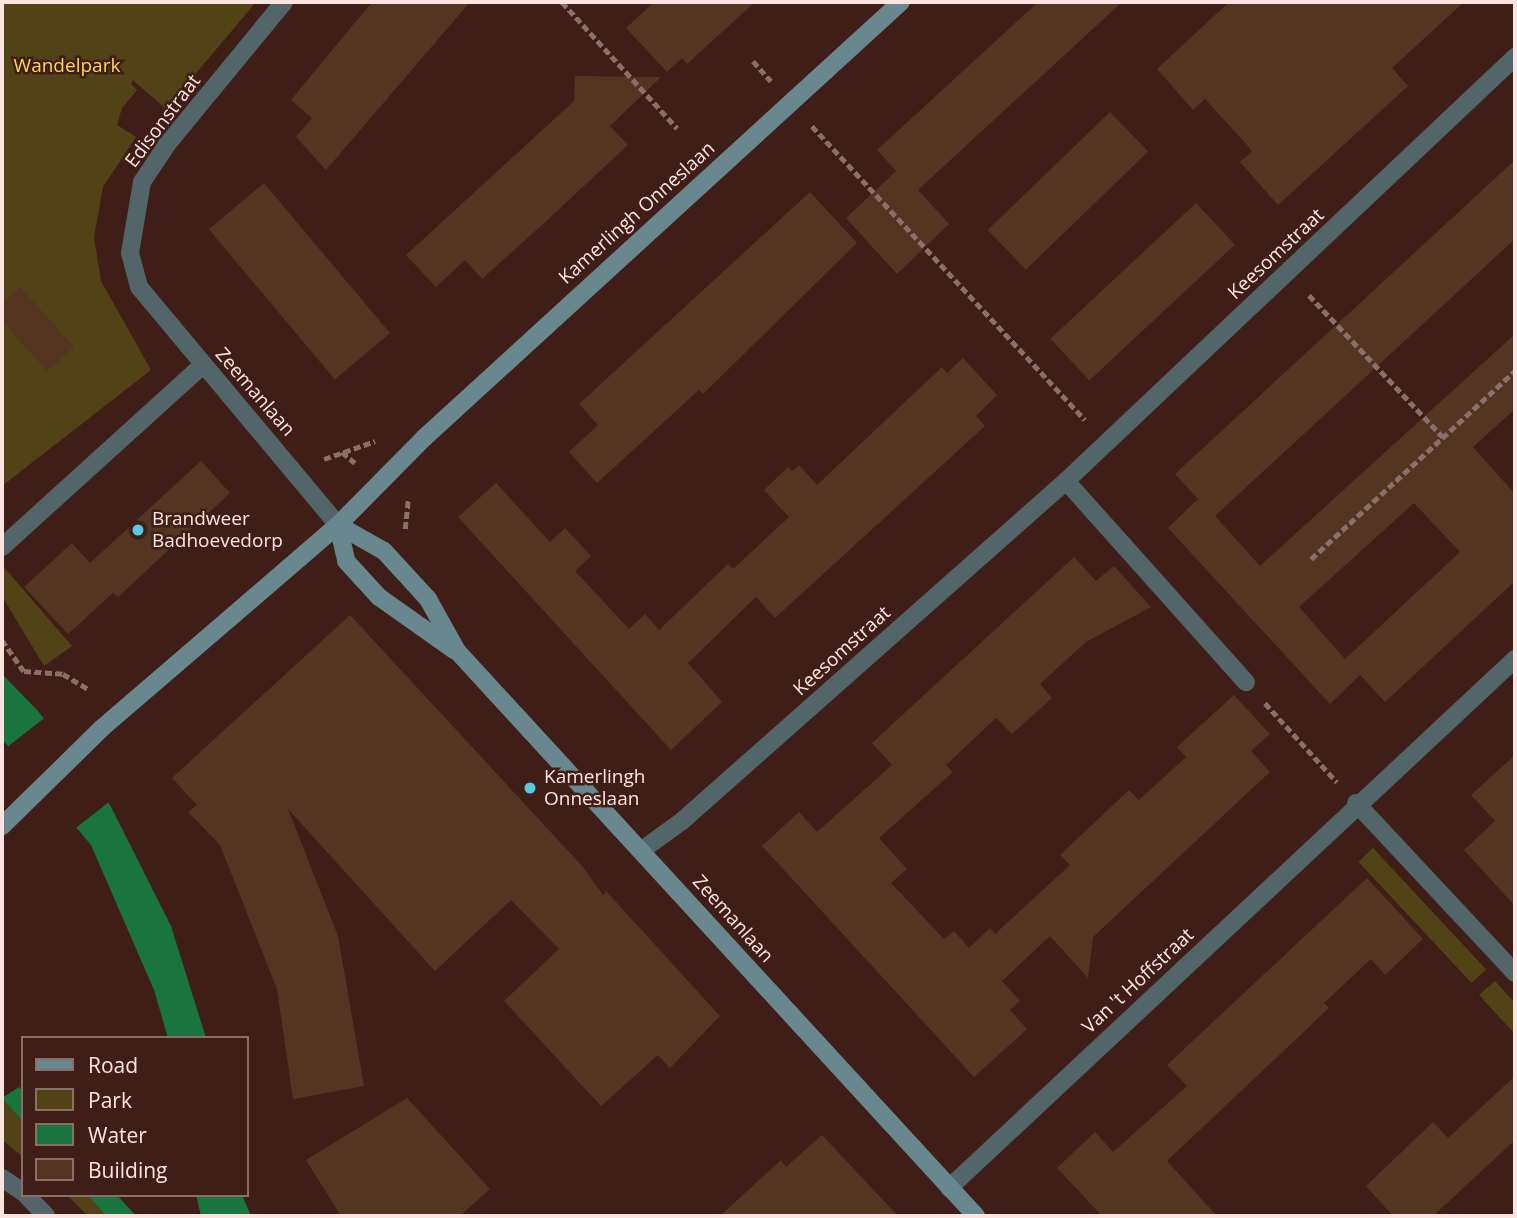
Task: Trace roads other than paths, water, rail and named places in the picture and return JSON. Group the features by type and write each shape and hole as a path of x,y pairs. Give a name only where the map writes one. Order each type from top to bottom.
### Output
{"street":[{"name":"Edisonstraat","path":"139,287 130,253 142,182 168,144 285,2"},
{"name":"Kamerlingh Onneslaan","path":"2,826 102,728 338,526 424,438 901,2"},
{"name":"Keesomstraat","path":"642,850 692,812 1066,481 1515,57"},
{"name":"Zeemanlaan","path":"139,287 338,526 384,551 428,599 457,651"},
{"path":"2,547 204,365"},
{"path":"1066,481 1246,682"},
{"name":"Zeemanlaan","path":"338,526 346,561 379,597 457,651 976,1216"},
{"name":"Van 't Hoffstraat","path":"949,1188 1356,803 1515,659"},
{"path":"1356,803 1515,972"},
{"path":"2,1178 21,1192"},
{"path":"27,1197 46,1216"}],"water":[{"path":"2,674 38,711 110,805 171,926 205,1036 167,1036 154,990 91,845 2,739"},
{"path":"19,1087 21,1120 2,1098"},
{"path":"90,1197 119,1197 136,1216 106,1216"},
{"path":"196,1197 243,1197 251,1216 201,1216"}],"place":[{"name":"Brandweer Badhoevedorp","path":"138,530"},
{"name":"Kamerlingh Onneslaan","path":"530,788"}],"park label":[{"name":"Wandelpark","path":"67,66"}]}
